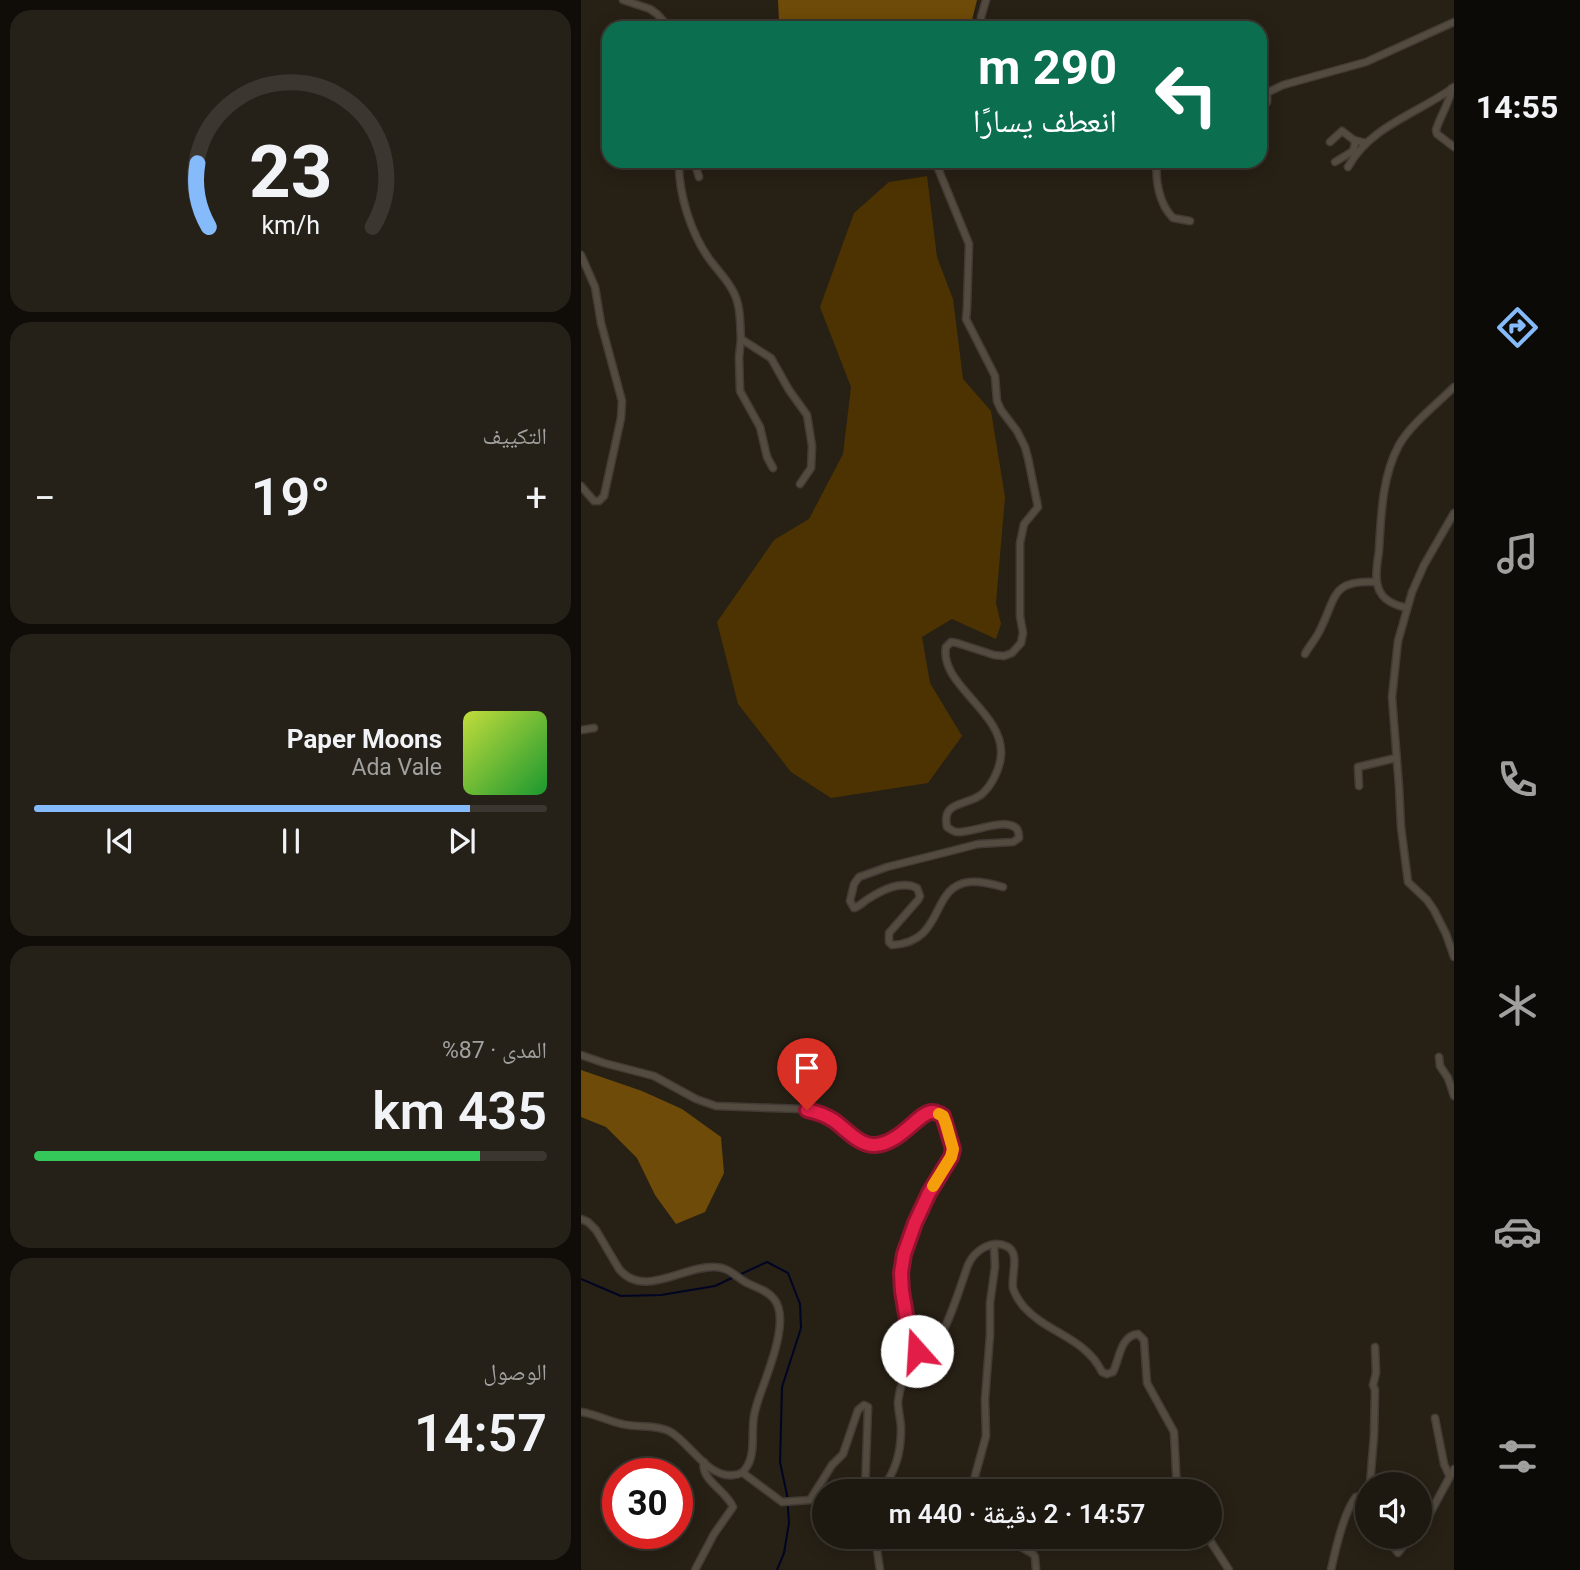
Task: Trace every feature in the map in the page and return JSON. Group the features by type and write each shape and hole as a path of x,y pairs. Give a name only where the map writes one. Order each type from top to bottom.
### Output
{"street":[{"path":"622,0 650,9 663,21"},
{"path":"981,21 986,0"},
{"path":"1267,93 1291,82 1366,62 1454,22"},
{"path":"1348,167 1366,143 1378,133 1453,87"},
{"path":"1453,87 1436,130 1437,134 1454,147"},
{"path":"1330,142 1342,131 1354,140 1366,143"},
{"path":"1335,162 1353,151 1354,140"},
{"path":"680,168 690,225 704,251 737,298 741,339 740,391 760,427 767,457 773,468"},
{"path":"696,168 699,177"},
{"path":"938,168 969,244 965,319 995,376 997,401 1001,410 1025,447 1038,507 1024,524 1020,543 1021,643 1012,653 1004,656 951,642 946,647 944,655 950,670 996,730 1001,756 995,775 982,793 951,808 947,813 946,823 947,827 955,832 1010,824 1016,827 1019,838 1013,842 978,845 947,852 859,877 849,901 857,908 884,889 908,884 917,888 920,896 918,901 890,933 889,942 897,945 914,941 924,933 946,896 958,885 969,882 1003,887"},
{"path":"1157,168 1157,180 1165,207 1173,218 1190,221"},
{"path":"581,255 595,287 601,323 623,406 604,496 599,501 594,501 581,486"},
{"path":"741,339 771,358 807,415 812,446 811,468 800,484"},
{"path":"1407,608 1393,605 1385,599 1376,582 1383,508 1392,460 1404,438 1454,387"},
{"path":"1454,513 1421,571 1407,608 1398,641 1392,683 1401,827 1408,882 1434,910 1454,957"},
{"path":"1305,654 1340,590 1351,583 1376,582"},
{"path":"581,730 594,728"},
{"path":"1359,786 1358,767 1396,758"},
{"path":"581,1055 654,1076 696,1099 716,1106 811,1110 832,1119 868,1145 891,1141 926,1114 932,1112 943,1116 953,1149 951,1157 929,1193 911,1233 902,1264 902,1291 914,1349 925,1352 936,1345 970,1259 983,1247 1005,1245 1013,1251 1013,1286 1017,1298 1032,1315 1084,1348 1102,1372 1113,1372 1124,1342 1130,1335 1138,1334 1142,1337 1146,1344 1147,1382 1174,1432 1176,1479"},
{"path":"1439,1057 1440,1066 1448,1078 1454,1096"},
{"path":"581,1219 596,1230 624,1275 636,1281 653,1281 713,1266 731,1270 738,1277 770,1294 777,1303 780,1315 774,1357 755,1411 751,1459 743,1473 729,1476 715,1471 676,1435 663,1429 625,1425 581,1412"},
{"path":"975,1479 986,1436 985,1399 995,1245"},
{"path":"1371,1472 1375,1347"},
{"path":"889,1479 899,1458 899,1399 914,1349"},
{"path":"824,1479 843,1454 854,1418 863,1405 869,1409 865,1479"},
{"path":"1432,1510 1452,1472 1444,1464 1436,1418"},
{"path":"695,1570 714,1534 733,1507 731,1501 705,1473 704,1462"},
{"path":"743,1473 782,1502 804,1501 812,1497"},
{"path":"1331,1570 1342,1530 1355,1498"},
{"path":"877,1549 880,1570"},
{"path":"1024,1549 1033,1554 1036,1570"},
{"path":"1215,1549 1229,1570"}],"shaded area":[{"path":"778,0 977,0 972,21 779,21"},
{"path":"927,176 937,257 953,299 963,379 991,411 1005,497 996,603 1001,624 996,639 952,619 922,637 930,683 962,736 928,783 831,798 791,772 738,704 717,622 774,540 809,519 843,454 851,387 820,307 854,213 889,182"},
{"path":"581,1070 642,1091 682,1109 721,1137 724,1173 705,1212 676,1224 655,1195 637,1158 606,1127 581,1117"}],"waterway":[{"path":"739,1275 767,1262 788,1273 800,1304 801,1328 782,1387 780,1462 787,1495 789,1523 784,1553 777,1570"},
{"path":"581,1279 621,1296 661,1295 715,1286 734,1277"}],"slow traffic":[{"path":"933,1186 953,1149 943,1116 939,1114"}],"route":[{"path":"807,1110 824,1115 861,1141 874,1146 901,1135 926,1114 932,1112 943,1116 953,1149 951,1157 929,1193 911,1233 901,1273 911,1344 917,1351"}]}
